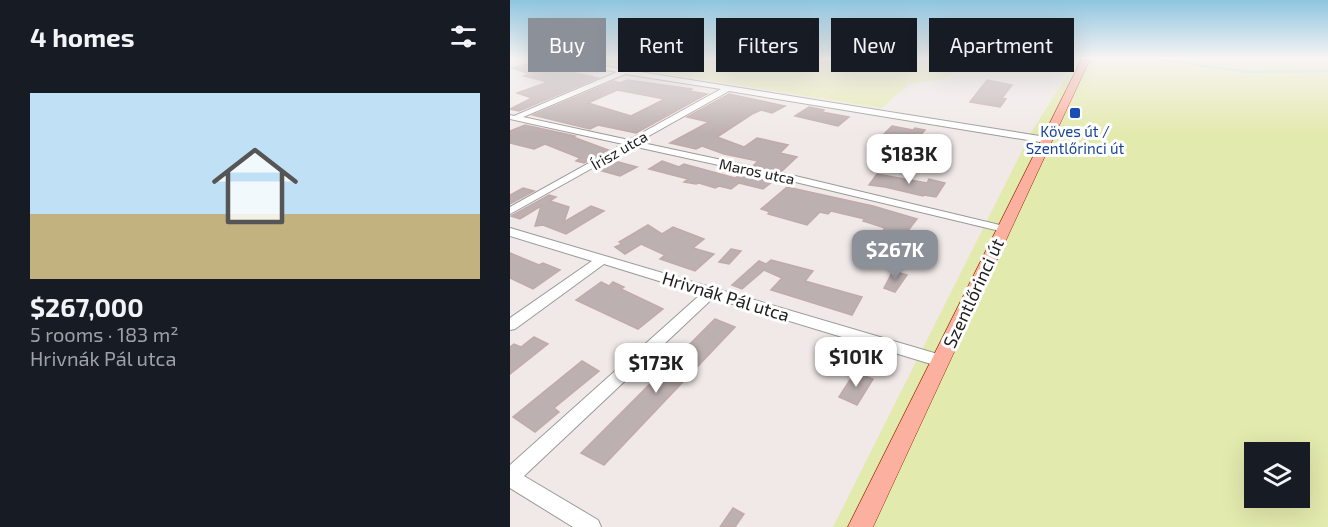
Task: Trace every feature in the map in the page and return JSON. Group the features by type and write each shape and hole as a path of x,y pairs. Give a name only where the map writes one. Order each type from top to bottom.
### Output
{"main road":[{"name":"Szentlőrinci út","path":"860,527 1074,84"}],"street":[{"path":"512,118 596,84"},
{"path":"699,84 1046,140"},
{"name":"Írisz utca","path":"510,211 728,88"},
{"name":"Maros utca","path":"512,118 1004,229"},
{"name":"Hrivnák Pál utca","path":"510,232 941,361"},
{"path":"510,325 603,259"},
{"path":"591,527 510,477 711,292"}],"green space":[{"path":"728,84 912,84 882,108"},
{"path":"1062,84 1328,84 1328,527 833,527 1031,133"}],"building":[{"path":"544,84 585,84 519,111 510,109 532,98 517,93"},
{"path":"608,84 653,84 692,89 689,91 707,94 636,133 598,125 590,129 533,115","holes":["617,90 665,99 631,116 588,103"]},
{"path":"984,84 1012,85 1002,98 1006,99 1000,107 970,102"},
{"path":"729,94 785,106 772,113 761,110 752,114 717,137 744,147 757,138 788,145 780,153 797,157 782,171 754,165 758,161 724,154 702,146 696,149 670,143 709,122 687,117"},
{"path":"809,107 849,117 838,126 795,116"},
{"path":"525,125 575,136 573,137 608,150 584,163 576,161 580,158 545,144 534,149 510,143 510,131"},
{"path":"892,126 925,130 914,143 882,136"},
{"path":"611,160 637,167 620,176 595,169"},
{"path":"662,161 679,167 684,164 735,178 741,174 765,180 765,178 772,179 769,181 772,182 763,189 739,183 731,189 719,186 715,188 699,183 684,182 688,179 649,169"},
{"path":"877,174 927,183 929,179 945,183 936,197 923,196 869,185"},
{"path":"787,187 873,206 917,219 897,245 876,239 885,228 863,221 865,219 831,211 828,214 820,212 807,225 768,214 770,212 761,209"},
{"path":"523,188 534,191 510,204 510,195"},
{"path":"549,195 556,197 550,201 569,207 564,222 591,206 604,211 566,234 543,225 535,226 541,206 520,219 511,216"},
{"path":"648,225 662,234 673,227 704,239 693,248 714,254 695,271 660,259 665,255 641,244 625,254 615,247 622,244 619,242"},
{"path":"731,249 741,251 729,264 719,262"},
{"path":"510,253 539,265 543,263 560,270 533,289 510,278"},
{"path":"771,260 813,271 805,281 862,297 852,315 771,290 782,278 764,270 742,289 732,285 759,261 766,264"},
{"path":"893,271 907,275 895,292 884,288"},
{"path":"601,282 609,286 613,282 624,287 621,289 663,309 638,329 576,300"},
{"path":"715,319 735,327 604,465 581,453"},
{"path":"534,337 548,344 510,374 510,347 514,344 521,347"},
{"path":"582,361 599,371 554,408 559,412 535,432 513,417"},
{"path":"855,372 873,379 857,405 839,397"},
{"path":"733,508 744,514 735,527 720,527"}],"place":[{"name":"Köves út / Szentlőrinci út","path":"1075,113"}]}
